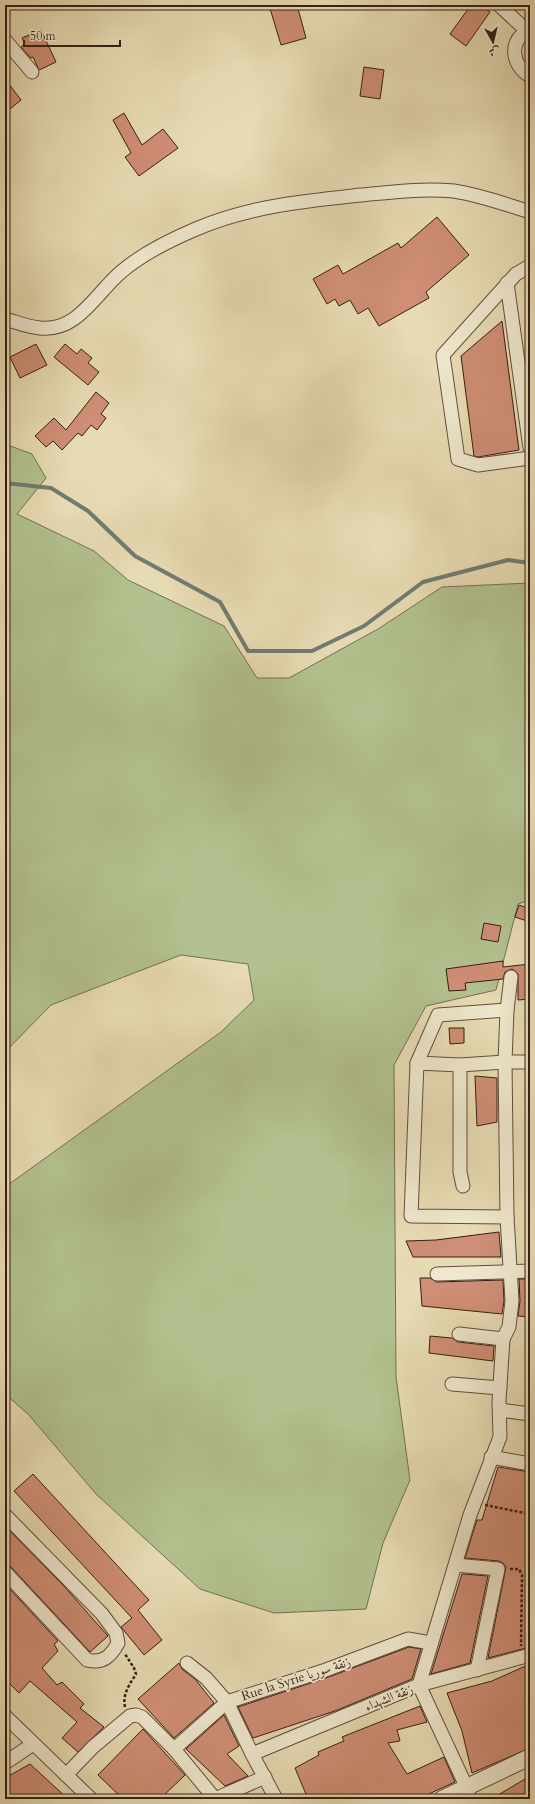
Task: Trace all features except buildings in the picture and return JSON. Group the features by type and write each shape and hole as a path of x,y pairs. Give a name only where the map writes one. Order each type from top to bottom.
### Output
{"street":[{"path":"499,5 529,31 518,40 514,52 515,60 519,68 530,76"},
{"path":"5,40 32,72"},
{"path":"5,319 40,328 57,327 65,324 80,315 121,271 155,249 176,238 220,220 265,207 289,203 430,190 470,194 530,212"},
{"path":"530,266 516,274 507,283 443,355 458,459 478,465 530,458"},
{"path":"507,283 530,448"},
{"path":"466,1795 419,1685 472,1509 500,1437 500,1388 503,1339 509,1327 510,1313 511,1273 507,1217 505,1062 507,1010 512,978"},
{"path":"507,1010 438,1015 417,1063 411,1216 507,1217"},
{"path":"417,1063 460,1065 530,1062"},
{"path":"460,1065 460,1172 463,1186"},
{"path":"437,1274 511,1273 530,1271"},
{"path":"459,1334 503,1339"},
{"path":"452,1384 500,1388"},
{"path":"500,1410 530,1414"},
{"path":"491,1457 530,1464"},
{"path":"5,1572 87,1660 96,1662 104,1659 114,1651 118,1643 116,1633 102,1614 6,1516"},
{"path":"456,1565 498,1569 477,1670"},
{"name":"Rue la Syrie زنقة سوريا","path":"174,1749 227,1702 323,1672 408,1639 431,1643"},
{"name":"زنقة الشهداء","path":"252,1754 419,1685 525,1656"},
{"path":"187,1663 206,1678 227,1702 276,1799"},
{"path":"66,1775 93,1748 130,1716 136,1715 142,1717 174,1749 215,1799 265,1777"},
{"path":"5,1716 91,1799"},
{"path":"5,1763 33,1744"},
{"path":"466,1795 530,1757"},
{"path":"442,1799 466,1795 530,1765"}],"path":[{"path":"472,1509 530,1514"},
{"path":"498,1569 519,1569 522,1575 525,1656"},
{"path":"118,1643 134,1668 136,1674 126,1690 123,1701 130,1716"}],"green space":[{"path":"5,444 32,454 46,478 17,514 94,551 128,580 224,626 257,678 289,678 378,629 442,587 530,583 530,900 518,904 496,990 426,1006 394,1065 396,1377 410,1480 383,1543 366,1609 274,1613 200,1589 96,1494 28,1414 5,1394 5,1187 221,1032 254,1000 248,964 181,955 51,1005 5,1052"}],"waterway":[{"path":"5,483 51,488 88,511 135,556 220,602 248,651 312,651 364,626 423,582 508,560 530,563"}]}
